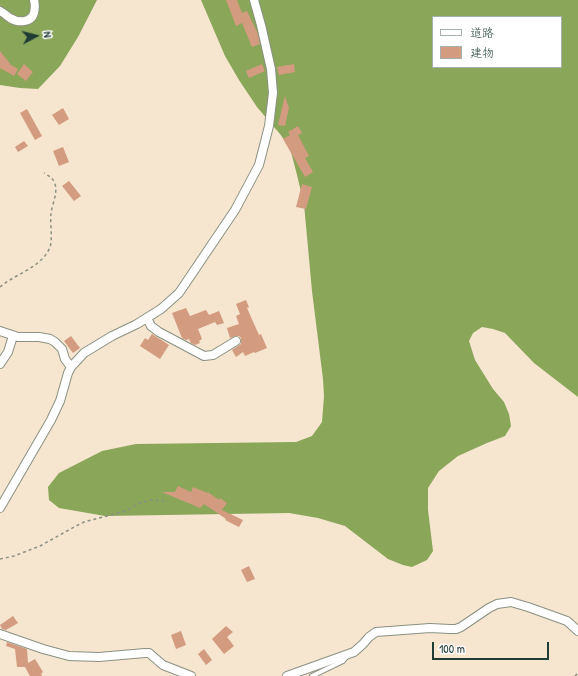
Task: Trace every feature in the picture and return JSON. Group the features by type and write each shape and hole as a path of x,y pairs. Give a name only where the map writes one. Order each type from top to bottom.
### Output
{"street":[{"path":"0,11 19,22 25,21 31,18 35,12 34,0"},
{"path":"0,508 51,420 60,401 70,368 84,353 112,336 147,318 161,309 179,293 235,210 258,165 269,126 273,93 271,69 254,0"},
{"path":"147,318 151,326 161,334 204,356 213,355 236,341"},
{"path":"0,331 18,337 50,339 62,349 70,368"},
{"path":"0,364 8,352 13,336"},
{"path":"287,676 349,654 358,649 369,636 376,632 430,628 456,629 497,604 511,602 528,607 567,621 578,631"},
{"path":"0,634 42,649 69,656 99,658 149,653 163,665 191,676"}],"lane":[{"path":"312,676 343,661 349,654"}],"path":[{"path":"0,287 14,277 35,266 48,251 51,242 50,221 56,189 52,178 44,173"},
{"path":"0,559 14,556 40,546 84,522 126,511 135,505 150,500 164,500"},
{"path":"575,676 578,673"}],"green space":[{"path":"0,0 97,0 78,37 60,66 38,89 0,85"},
{"path":"201,0 578,0 578,397 534,363 505,333 482,327 473,333 469,341 475,360 493,389 504,402 509,414 511,426 505,436 458,456 439,471 428,488 428,510 433,551 427,560 412,567 388,559 345,526 318,518 289,513 105,516 59,508 49,500 48,487 59,473 102,451 136,444 296,442 312,436 322,422 324,396 323,379 312,291 304,204 290,148 257,107 225,56"}],"building":[{"path":"226,0 237,0 242,13 247,11 258,34 260,44 252,47 242,23 236,26"},
{"path":"0,51 11,65 18,69 14,76 0,68"},
{"path":"24,64 33,72 26,81 17,74"},
{"path":"262,64 265,71 249,78 246,71"},
{"path":"294,64 295,72 279,75 277,67"},
{"path":"285,96 289,108 285,126 278,125"},
{"path":"63,108 69,119 59,125 52,115"},
{"path":"27,109 42,136 35,140 20,113"},
{"path":"298,126 302,133 298,135 309,156 305,158 313,172 305,177 283,139 290,135 288,132"},
{"path":"24,141 28,146 18,152 15,147"},
{"path":"63,147 69,162 59,166 53,151"},
{"path":"69,181 81,196 74,201 62,186"},
{"path":"302,184 312,187 306,209 296,207"},
{"path":"246,300 249,307 247,308 259,335 261,334 267,348 245,356 243,352 236,357 232,350 241,344 241,338 236,336 230,338 227,328 239,324 236,316 240,314 236,304"},
{"path":"186,308 190,316 206,310 209,315 219,311 224,323 217,325 215,322 198,329 202,339 199,341 200,343 195,345 191,343 189,339 186,340 182,338 172,313"},
{"path":"152,334 169,345 160,359 140,346 145,338 148,340"},
{"path":"71,336 80,348 73,353 64,341"},
{"path":"178,486 191,492 193,487 208,492 219,500 220,498 227,503 222,510 243,520 239,527 225,520 226,519 204,504 200,508 162,492 175,492"},
{"path":"249,566 255,579 247,582 241,570"},
{"path":"13,616 18,623 6,630 2,629 0,625"},
{"path":"226,626 233,632 227,637 234,646 224,654 212,639"},
{"path":"181,631 186,645 176,649 171,635"},
{"path":"7,642 27,649 28,663 35,659 43,672 41,674 42,676 30,676 25,667 17,667 15,649 6,646"},
{"path":"204,649 212,660 206,665 198,654"}]}
